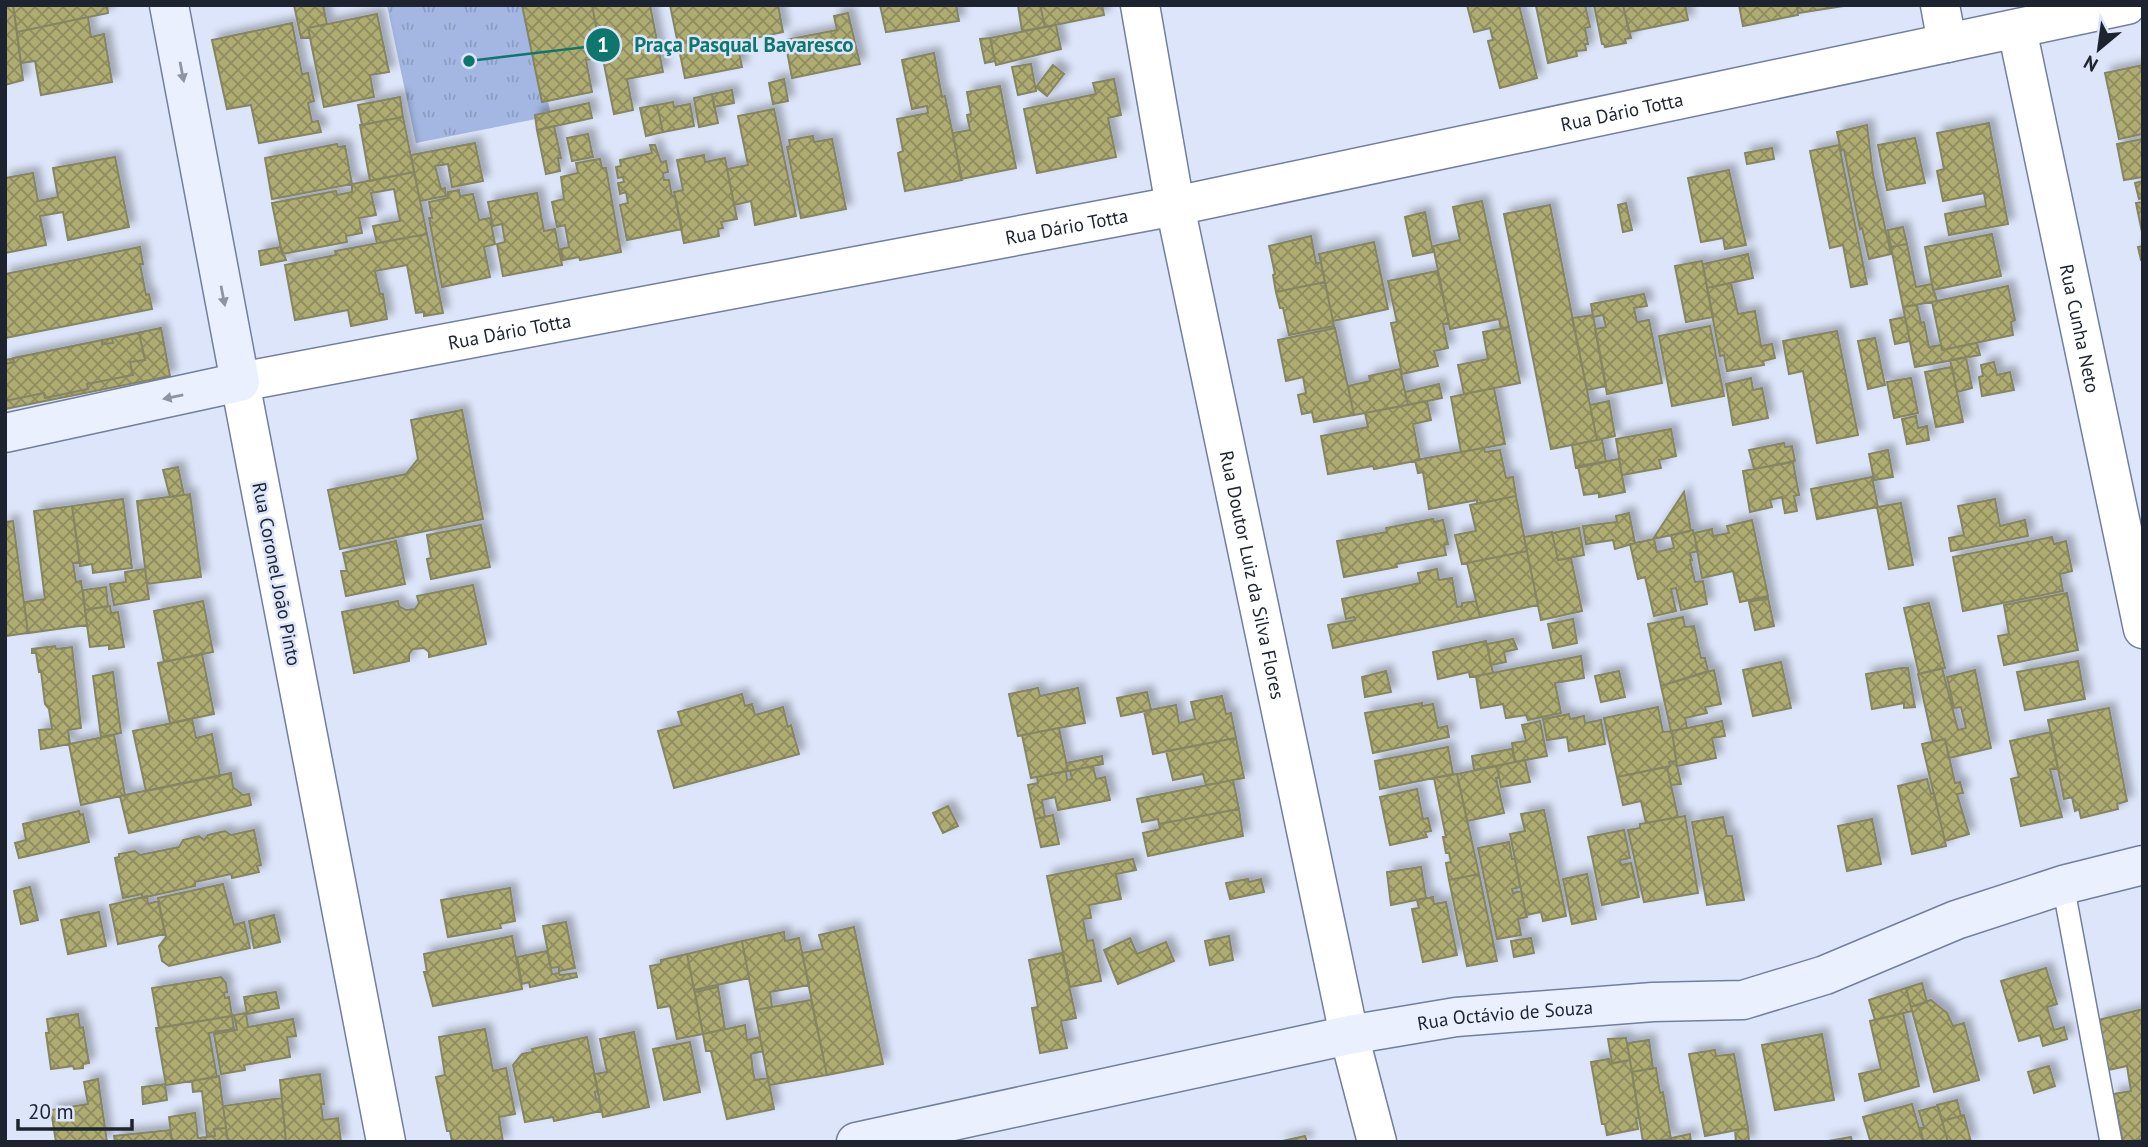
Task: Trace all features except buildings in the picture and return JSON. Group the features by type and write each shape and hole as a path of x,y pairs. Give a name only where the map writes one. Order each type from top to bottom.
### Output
{"street":[{"name":"Rua Coronel João Pinto","path":"169,5 386,1142"},
{"name":"Rua Doutor Luiz da Silva Flores","path":"1140,5 1175,206 1349,1035 1377,1142"},
{"path":"1940,5 1947,43"},
{"name":"Rua Dário Totta","path":"5,433 240,382 1175,206 2127,5"},
{"name":"Rua Cunha Neto","path":"2017,29 2143,629"},
{"name":"Rua Octávio de Souza","path":"856,1142 1349,1035 1456,1017 1653,1002 1743,1000 1825,975 1956,920 2063,885 2143,865"}],"lane":[{"path":"2063,885 2111,1142"}],"green space":[{"path":"387,5 528,5 551,116 416,143"}],"place":[{"name":"Praça Pasqual Bavaresco","path":"469,61"}]}
